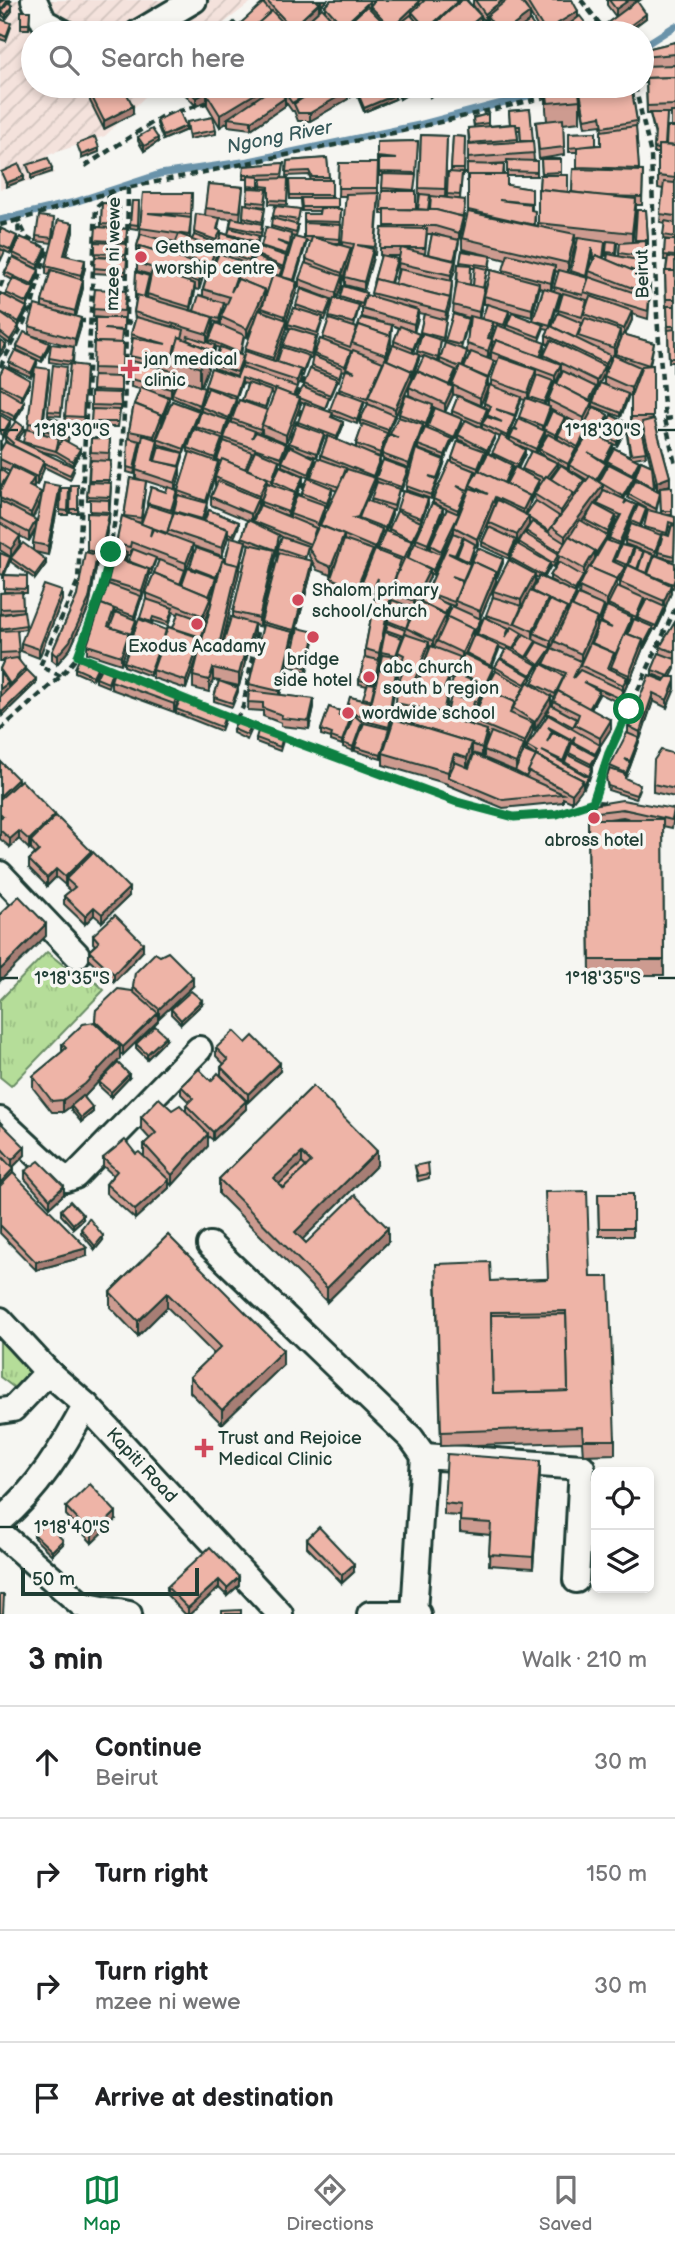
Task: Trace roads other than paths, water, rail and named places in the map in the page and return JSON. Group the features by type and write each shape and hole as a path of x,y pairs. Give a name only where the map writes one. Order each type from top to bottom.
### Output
{"street":[{"path":"33,0 44,21"},
{"path":"158,21 194,0"},
{"path":"3,882 78,955"},
{"path":"0,1120 56,1172 66,1179 75,1176 199,1049"},
{"path":"210,1245 411,1438 424,1456 416,1614 370,1614"},
{"name":"Kapiti Road","path":"0,1320 48,1372 86,1405 280,1614"},
{"path":"0,1411 13,1409 48,1372"},
{"path":"0,1521 42,1478 65,1444 86,1405"},
{"path":"424,1456 582,1467 576,1580"},
{"path":"0,1533 82,1605 129,1614"}],"waterway":[{"name":"Ngong River","path":"654,39 675,26"},
{"name":"Ngong River","path":"0,220 75,202 160,174 249,161 419,125 520,98"}],"place":[{"name":"Gethsemane worship centre","path":"141,257"},
{"name":"jan medical clinic","path":"130,369"},
{"name":"Shalom primary school/church","path":"298,600"},
{"name":"Exodus Acadamy","path":"197,624"},
{"name":"bridge side hotel","path":"313,637"},
{"name":"abc church south b region","path":"369,677"},
{"name":"wordwide school","path":"348,713"},
{"name":"abross hotel","path":"594,818"},
{"name":"Trust and Rejoice Medical Clinic","path":"204,1448"}]}
